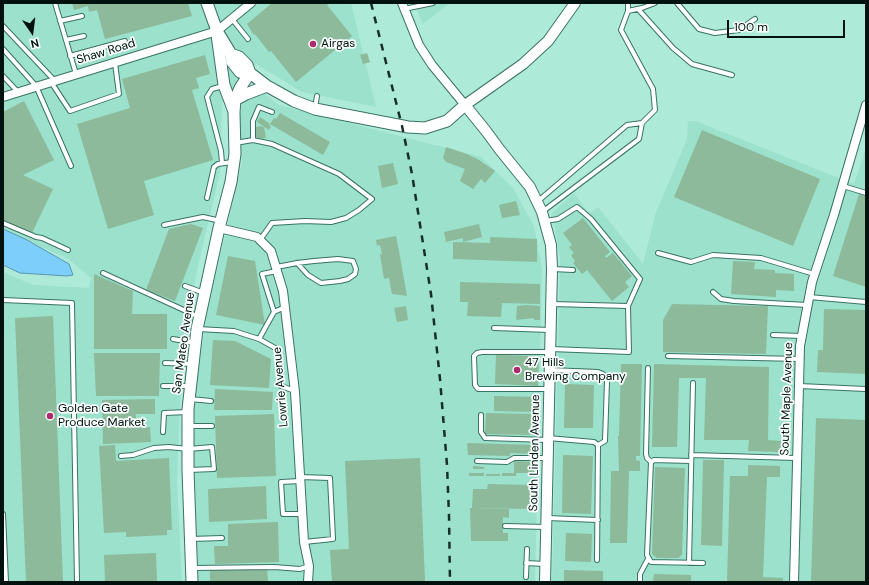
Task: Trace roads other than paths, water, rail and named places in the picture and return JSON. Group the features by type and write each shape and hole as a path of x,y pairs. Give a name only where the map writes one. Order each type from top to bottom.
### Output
{"main road":[{"name":"San Mateo Avenue","path":"192,582 188,470 188,412 193,364 199,316 231,182 235,143 235,100 240,88 250,73 247,65 239,57 231,54 217,31 207,3"},
{"name":"San Mateo Avenue","path":"217,31 224,85 234,112"},
{"path":"250,73 267,86 294,101 315,109 408,128 425,128 447,121 465,105"},
{"path":"235,100 267,86"}],"street":[{"path":"403,6 419,45 432,65 465,105 523,64 548,41 568,15 575,3"},
{"path":"217,31 249,4"},
{"name":"Shaw Road","path":"3,97 217,31"},
{"name":"South Linden Avenue","path":"465,105 530,187 544,217 550,245 552,304 544,582"},
{"name":"South Maple Avenue","path":"794,582 798,386 802,336 814,274 866,105"},
{"path":"220,224 257,237 260,240"},
{"name":"Lowrie Avenue","path":"260,240 271,250 283,291 295,392 302,514 304,542 308,566 308,582"}],"lane":[{"path":"55,3 76,74"},
{"path":"403,6 433,3"},
{"path":"544,217 639,139 642,123 655,110 653,89 621,30 628,12 628,3"},
{"path":"628,12 655,3"},
{"path":"677,3 699,29 716,33 739,30 755,19"},
{"path":"638,9 673,48 692,64 732,75"},
{"path":"60,21 82,16"},
{"path":"231,19 248,39"},
{"path":"3,26 53,81 70,111 118,94 114,62"},
{"path":"66,40 84,36"},
{"path":"70,56 125,41"},
{"path":"3,49 36,86 43,105 58,134 71,166"},
{"path":"3,76 18,92"},
{"path":"222,163 220,145 207,97 212,89 224,85"},
{"path":"315,109 317,96"},
{"path":"253,140 253,121 259,107 272,112"},
{"path":"537,202 627,124 642,123"},
{"path":"235,143 253,140 272,144 338,174 372,199 359,210 346,218 331,222 305,220 272,223 260,240"},
{"path":"206,198 214,167 222,163 234,162"},
{"path":"842,186 866,193"},
{"path":"544,217 558,219 577,207 591,219 640,279 628,306 629,352 482,352 477,353 474,356 475,385 478,389 549,389"},
{"path":"164,225 203,217 220,224"},
{"path":"3,223 68,250"},
{"path":"658,253 691,262 713,255 761,258 814,274"},
{"path":"274,312 262,274 297,264 338,259 353,261 356,269 355,274 348,278 340,281 321,283 308,275 297,264"},
{"path":"552,269 573,270"},
{"path":"103,273 199,316"},
{"path":"185,286 204,293"},
{"path":"713,292 721,299 734,301 866,302"},
{"path":"3,300 72,303 77,582"},
{"path":"552,304 628,306"},
{"path":"259,339 274,312 285,307"},
{"path":"494,328 551,330"},
{"path":"197,329 234,331 259,339 277,350 279,354 281,386 295,392"},
{"path":"774,335 802,336"},
{"path":"173,339 196,343"},
{"path":"279,354 291,354"},
{"path":"668,356 799,359"},
{"path":"165,363 193,364"},
{"path":"640,582 640,574 648,559 651,462 647,458 646,454 648,368"},
{"path":"550,370 598,372 604,374 606,377 605,441 598,445"},
{"path":"689,563 693,384"},
{"path":"163,386 191,386"},
{"path":"798,386 866,389"},
{"path":"190,399 211,400"},
{"path":"163,432 164,412 188,412"},
{"path":"481,415 481,432 485,438 548,439 594,442 598,445"},
{"path":"188,426 212,426"},
{"path":"597,560 598,445"},
{"path":"121,456 133,455 154,448 169,447 188,449 212,447 214,469 188,470"},
{"path":"691,455 796,458"},
{"path":"477,460 507,462 514,458 548,458"},
{"path":"651,462 654,460 691,460"},
{"path":"302,514 283,514 282,482 300,479 330,478 333,539 304,542"},
{"path":"3,514 6,582"},
{"path":"505,526 546,522 598,520"},
{"path":"190,539 222,538"},
{"path":"526,577 527,549"},
{"path":"648,559 650,562 703,563"},
{"path":"526,564 545,564"},
{"path":"191,568 274,567 300,569 308,566"}],"water":[{"path":"3,229 27,240 69,264 73,275 67,276 20,273 3,265"}],"railway":[{"path":"371,3 402,126 412,174 431,294 447,465 450,582"}],"place":[{"name":"Airgas","path":"313,44"},
{"name":"47 Hills Brewing Company","path":"517,370"},
{"name":"Golden Gate Produce Market","path":"50,416"}]}
